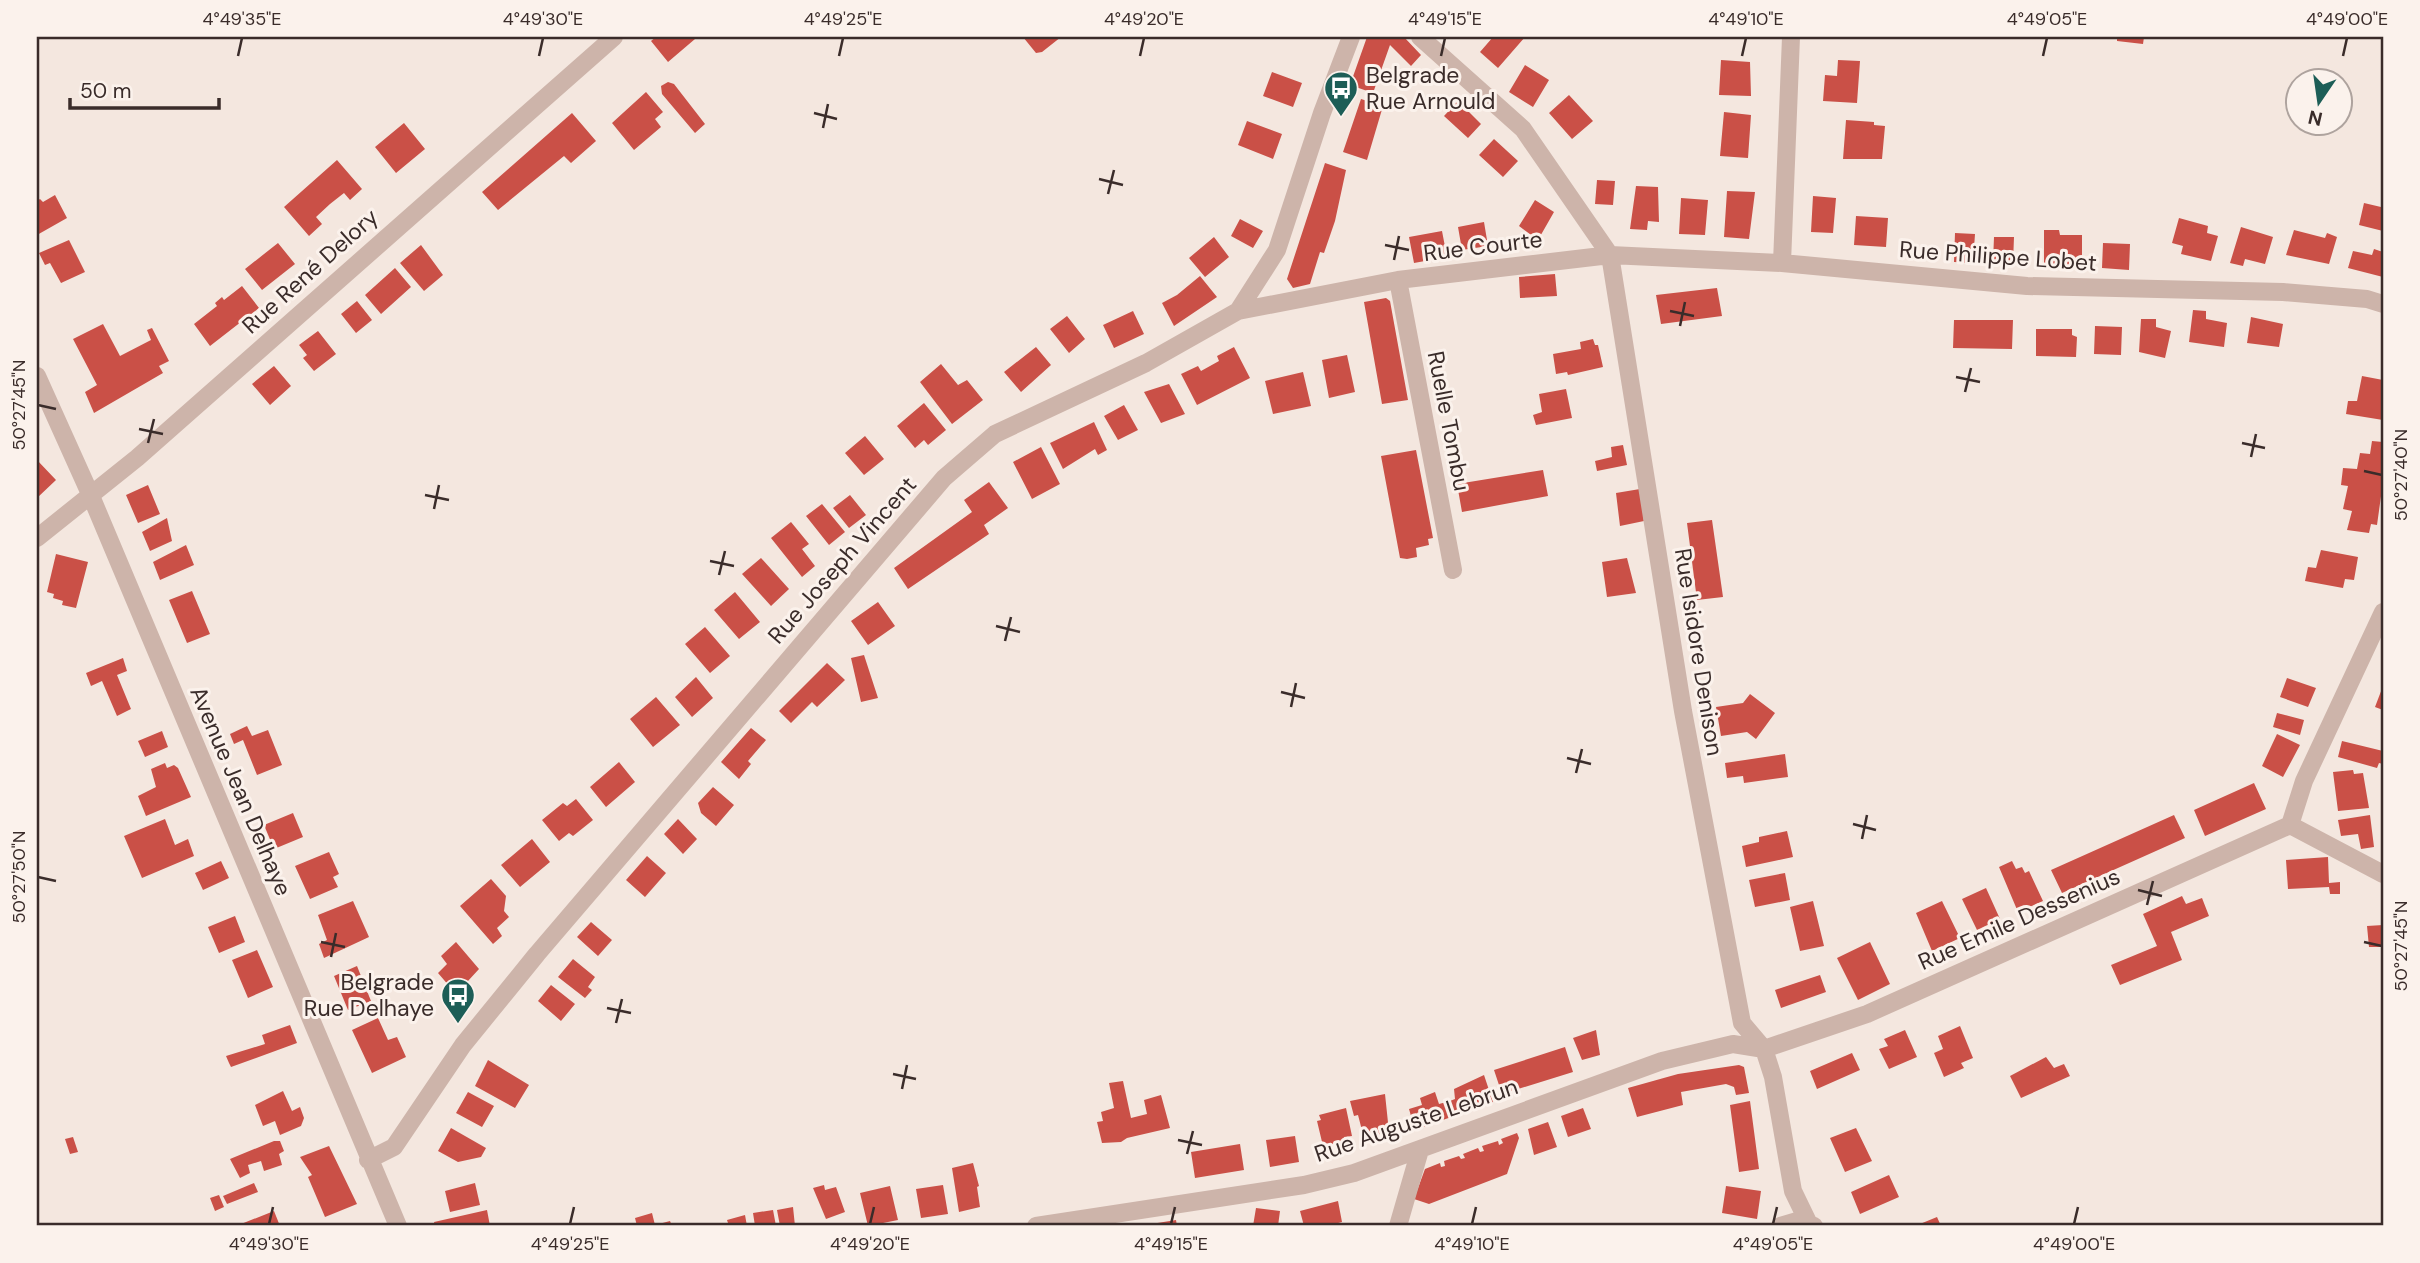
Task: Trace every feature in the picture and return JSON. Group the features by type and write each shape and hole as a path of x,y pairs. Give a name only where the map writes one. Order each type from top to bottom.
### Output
{"street":[{"name":"Rue René Delory","path":"37,538 91,496 614,37"},
{"name":"Rue Joseph Vincent","path":"368,1160 394,1147 463,1045 537,954 944,478 995,435 1146,363 1238,311 1276,250 1322,113 1351,37"},
{"path":"1420,37 1523,129 1610,255"},
{"path":"1782,263 1791,37"},
{"name":"Rue Courte","path":"1238,311 1398,281 1610,255"},
{"name":"Rue Philippe Lobet","path":"1610,255 1782,263 2027,286 2283,292 2367,299 2383,304"},
{"name":"Rue Isidore Denison","path":"1610,255 1683,711 1742,1023 1764,1049"},
{"name":"Ruelle Tombu","path":"1398,281 1453,570"},
{"name":"Avenue Jean Delhaye","path":"38,380 91,496 398,1226"},
{"path":"2383,612 2304,780 2290,825 2383,874"},
{"name":"Rue Emile Dessenius","path":"1764,1049 1867,1014 2290,825"},
{"name":"Rue Auguste Lebrun","path":"1037,1226 1304,1185 1420,1150 1523,1109 1662,1061 1733,1044 1764,1049"},
{"path":"1764,1049 1773,1077 1793,1191 1811,1224 1783,1225 1793,1191"},
{"path":"1398,1226 1420,1150"}],"building":[{"path":"656,37 695,39 668,62 651,41"},
{"path":"1023,37 1061,37 1042,52 1036,53"},
{"path":"1367,37 1404,37 1421,55 1411,66 1390,45 1373,93 1350,85"},
{"path":"1493,37 1525,37 1498,68 1480,52"},
{"path":"2117,37 2144,37 2143,44 2117,41"},
{"path":"1721,60 1750,62 1751,96 1719,95"},
{"path":"1838,60 1860,61 1857,103 1823,101 1825,75 1837,76"},
{"path":"1525,65 1549,80 1533,107 1509,92"},
{"path":"1272,72 1302,83 1293,107 1263,96"},
{"path":"668,82 674,84 705,124 695,133 662,94 661,86"},
{"path":"646,92 663,112 655,119 661,127 634,150 612,123"},
{"path":"1569,95 1593,121 1572,139 1549,113"},
{"path":"1361,99 1383,106 1367,160 1343,152"},
{"path":"1458,101 1481,124 1468,138 1444,116"},
{"path":"1724,112 1751,115 1748,158 1720,156"},
{"path":"572,113 596,141 571,163 564,156 498,210 482,192"},
{"path":"1846,120 1874,122 1874,125 1885,126 1882,159 1843,159"},
{"path":"1247,121 1282,134 1273,159 1238,145"},
{"path":"404,123 425,149 396,173 375,147"},
{"path":"1494,139 1518,161 1503,177 1479,155"},
{"path":"337,160 362,189 350,200 344,193 330,204 316,217 322,224 309,236 284,207"},
{"path":"1325,163 1346,170 1335,221 1324,253 1320,252 1310,284 1293,288 1287,279"},
{"path":"1597,180 1615,181 1613,205 1595,204"},
{"path":"1636,186 1658,187 1659,222 1648,221 1647,230 1630,229"},
{"path":"1727,191 1755,192 1749,239 1724,237"},
{"path":"55,195 67,218 37,235 37,201 40,199 43,202"},
{"path":"1813,196 1836,198 1833,233 1811,232"},
{"path":"1681,198 1708,200 1705,235 1679,234"},
{"path":"1535,200 1554,212 1538,240 1519,226"},
{"path":"2382,201 2383,231 2359,225 2364,203 2381,207"},
{"path":"1856,216 1888,218 1886,247 1854,245"},
{"path":"2179,218 2208,226 2207,233 2218,236 2211,261 2181,254 2183,246 2172,243"},
{"path":"1240,219 1263,231 1253,248 1231,236"},
{"path":"1484,222 1488,246 1462,250 1458,227"},
{"path":"2241,227 2273,237 2265,264 2245,259 2243,266 2230,263"},
{"path":"2044,230 2059,230 2060,235 2082,235 2082,269 2044,268"},
{"path":"2294,230 2325,238 2327,233 2337,237 2329,264 2286,255"},
{"path":"1442,231 1447,257 1414,263 1409,237"},
{"path":"1955,233 1975,234 1973,263 1954,262"},
{"path":"1214,237 1229,257 1205,277 1189,258"},
{"path":"1994,237 2014,237 2013,263 1993,262"},
{"path":"69,240 85,272 61,283 50,263 45,265 39,253"},
{"path":"278,243 295,264 262,290 245,269"},
{"path":"2103,243 2130,244 2129,270 2102,268"},
{"path":"421,245 443,275 424,291 400,263"},
{"path":"2374,249 2383,252 2383,277 2348,268 2353,251 2372,255"},
{"path":"395,268 411,287 381,314 365,295"},
{"path":"1555,274 1557,296 1520,298 1519,277"},
{"path":"1200,276 1217,297 1174,326 1162,303 1177,295"},
{"path":"242,286 259,308 210,346 194,324 217,306 215,303 222,297 224,300"},
{"path":"1717,288 1722,316 1661,324 1656,295"},
{"path":"1386,298 1390,301 1408,400 1382,404 1364,302"},
{"path":"357,301 372,320 356,333 341,314"},
{"path":"2193,310 2206,311 2206,319 2227,323 2224,347 2189,342"},
{"path":"1133,311 1144,334 1114,348 1103,325"},
{"path":"1067,316 1085,339 1069,353 1050,329"},
{"path":"2251,317 2283,324 2279,347 2247,343"},
{"path":"2141,319 2156,319 2156,327 2171,331 2165,358 2139,352"},
{"path":"1954,320 2013,320 2012,349 1953,348"},
{"path":"103,324 120,356 151,340 147,330 152,328 169,361 159,366 163,373 94,413 85,392 97,385 73,339"},
{"path":"2095,326 2122,327 2121,355 2094,354"},
{"path":"2036,329 2072,329 2072,335 2077,337 2076,357 2036,356"},
{"path":"318,331 336,354 314,371 303,358 307,355 299,345"},
{"path":"1593,339 1595,345 1598,345 1603,367 1568,375 1567,372 1556,374 1553,354 1581,349 1580,342"},
{"path":"1036,347 1051,365 1021,392 1004,372"},
{"path":"1234,347 1250,378 1197,405 1181,374 1198,366 1201,371 1219,361 1217,356"},
{"path":"1347,355 1355,392 1329,398 1322,360"},
{"path":"941,364 958,385 967,380 983,400 952,424 920,382"},
{"path":"274,366 291,386 270,405 252,384"},
{"path":"1303,372 1311,406 1273,414 1265,381"},
{"path":"2362,376 2383,380 2383,420 2346,414 2348,401 2357,401"},
{"path":"1169,384 1185,414 1161,423 1144,392"},
{"path":"1566,389 1572,418 1536,425 1533,415 1542,412 1539,394"},
{"path":"924,403 946,430 928,445 924,440 915,448 897,426"},
{"path":"1124,405 1138,430 1118,440 1104,416"},
{"path":"1094,422 1107,450 1098,455 1095,449 1063,469 1050,443"},
{"path":"865,436 884,459 864,475 845,453"},
{"path":"2372,441 2383,442 2383,482 2377,525 2371,524 2369,533 2347,530 2352,511 2343,509 2348,486 2341,485 2343,468 2357,469 2360,453 2370,454"},
{"path":"1623,445 1627,465 1597,471 1595,461 1612,457 1611,447"},
{"path":"1041,447 1060,484 1032,499 1013,462"},
{"path":"1416,450 1433,538 1428,539 1429,545 1416,548 1417,557 1407,559 1400,558 1381,456"},
{"path":"37,460 56,480 37,498"},
{"path":"1543,470 1548,496 1462,512 1457,484"},
{"path":"989,482 1008,508 984,525 989,534 908,589 894,568 972,512 964,500"},
{"path":"148,485 160,514 138,523 126,495"},
{"path":"1640,489 1644,521 1620,526 1616,493"},
{"path":"850,495 866,515 849,528 833,508"},
{"path":"822,504 845,532 829,545 806,516"},
{"path":"167,518 172,541 150,551 142,532"},
{"path":"1712,520 1723,597 1697,600 1687,523"},
{"path":"791,522 809,544 802,549 815,566 802,577 771,538"},
{"path":"186,545 194,565 160,580 153,562"},
{"path":"2321,550 2358,557 2354,580 2345,579 2343,588 2305,581 2308,567 2316,568"},
{"path":"56,554 88,562 76,608 62,605 63,601 53,598 54,594 47,592"},
{"path":"761,558 789,589 771,606 742,574"},
{"path":"1627,558 1636,593 1607,597 1602,562"},
{"path":"192,591 210,634 187,643 169,600"},
{"path":"735,592 760,622 739,639 714,610"},
{"path":"878,602 895,626 868,645 851,621"},
{"path":"705,627 730,656 710,673 685,644"},
{"path":"864,655 878,698 861,702 851,658"},
{"path":"123,658 127,671 117,675 131,709 117,716 102,681 91,686 86,673"},
{"path":"827,663 845,680 817,707 812,702 791,723 779,711"},
{"path":"696,677 713,698 692,717 675,697"},
{"path":"2287,678 2316,688 2308,707 2280,697"},
{"path":"2383,686 2383,710 2375,707"},
{"path":"1750,694 1775,713 1756,739 1747,732 1721,736 1716,707 1743,703"},
{"path":"656,697 680,725 653,747 630,719"},
{"path":"2277,713 2304,720 2300,735 2273,727"},
{"path":"247,726 252,736 268,730 282,765 257,775 243,740 234,744 230,734"},
{"path":"751,728 766,740 748,761 751,764 739,779 721,762"},
{"path":"162,731 168,747 145,757 138,741"},
{"path":"2277,734 2300,745 2283,777 2262,766"},
{"path":"2342,741 2383,751 2383,764 2379,763 2377,768 2338,757"},
{"path":"1785,754 1788,777 1744,783 1743,776 1727,778 1725,763"},
{"path":"619,762 635,782 606,807 590,787"},
{"path":"165,763 167,768 174,765 178,768 191,797 146,816 138,796 156,787 151,769"},
{"path":"2353,770 2354,774 2363,773 2369,808 2338,811 2333,772"},
{"path":"2254,783 2266,809 2205,836 2194,810"},
{"path":"713,787 734,805 716,826 701,813 698,803"},
{"path":"576,799 593,820 573,836 569,833 559,841 542,820 563,803 567,806"},
{"path":"293,813 303,837 274,849 264,825"},
{"path":"2174,815 2185,838 2062,893 2051,870"},
{"path":"2370,815 2374,847 2361,849 2358,834 2341,836 2338,820"},
{"path":"165,819 175,845 188,839 194,856 142,878 124,836"},
{"path":"678,819 697,839 683,854 664,834"},
{"path":"1787,831 1793,857 1746,867 1742,846 1759,842 1759,837"},
{"path":"532,839 550,862 520,887 501,865"},
{"path":"329,852 339,874 333,877 338,887 310,899 295,866"},
{"path":"647,856 666,873 645,897 626,880"},
{"path":"2328,857 2329,883 2340,882 2340,894 2330,894 2329,887 2288,889 2286,860"},
{"path":"221,861 229,878 203,890 195,873"},
{"path":"2012,861 2016,869 2022,867 2025,873 2029,871 2043,901 2018,912 1999,867"},
{"path":"1785,873 1790,900 1755,907 1749,880"},
{"path":"491,879 506,896 504,911 509,917 497,928 502,936 493,944 460,906"},
{"path":"1986,888 2000,919 1977,930 1962,899"},
{"path":"2182,896 2186,904 2202,898 2209,916 2171,932 2182,960 2120,985 2111,965 2157,946 2143,914"},
{"path":"353,901 369,937 324,958 319,944 327,940 318,915"},
{"path":"1813,901 1824,946 1800,951 1790,907"},
{"path":"1942,901 1960,938 1932,951 1916,913"},
{"path":"235,916 245,942 219,953 208,927"},
{"path":"591,922 612,940 598,956 577,937"},
{"path":"2383,925 2383,947 2369,947 2367,926"},
{"path":"456,942 479,969 456,994 438,973 447,964 441,956"},
{"path":"1870,942 1890,984 1858,1000 1837,958"},
{"path":"257,950 273,987 248,998 232,960"},
{"path":"573,959 595,977 588,987 592,990 585,998 558,977"},
{"path":"357,966 371,1001 348,1010 334,976"},
{"path":"1820,975 1826,992 1781,1008 1775,990"},
{"path":"551,985 575,1004 561,1021 538,1001"},
{"path":"378,1018 388,1040 397,1037 406,1057 372,1073 352,1030"},
{"path":"290,1025 297,1043 231,1067 226,1056 265,1044 262,1035"},
{"path":"1960,1026 1973,1058 1961,1063 1964,1068 1944,1077 1934,1053 1943,1049 1938,1036"},
{"path":"1596,1030 1600,1055 1582,1060 1573,1038"},
{"path":"1905,1030 1917,1057 1889,1069 1879,1049 1888,1046 1884,1039"},
{"path":"1565,1047 1573,1072 1502,1094 1494,1070"},
{"path":"1852,1053 1860,1070 1817,1089 1810,1071"},
{"path":"2046,1057 2054,1068 2064,1064 2070,1076 2021,1098 2010,1076"},
{"path":"488,1060 529,1085 515,1108 475,1086"},
{"path":"1739,1065 1744,1067 1749,1093 1736,1095 1734,1087 1726,1084 1681,1092 1683,1105 1637,1117 1628,1088 1678,1074"},
{"path":"1484,1075 1493,1102 1415,1130 1409,1109 1422,1105 1420,1098 1435,1092 1439,1104 1450,1101 1455,1099 1454,1089"},
{"path":"1123,1081 1131,1118 1147,1114 1144,1100 1161,1095 1170,1128 1127,1138 1121,1142 1102,1143 1097,1122 1103,1121 1101,1112 1114,1108 1109,1083"},
{"path":"283,1091 292,1111 300,1107 304,1118 301,1126 280,1135 275,1121 263,1126 255,1105"},
{"path":"468,1092 494,1106 482,1127 456,1113"},
{"path":"1385,1094 1389,1132 1364,1138 1358,1115 1354,1116 1350,1101"},
{"path":"1750,1101 1759,1169 1739,1172 1730,1105"},
{"path":"1346,1108 1352,1136 1344,1137 1345,1141 1323,1146 1317,1121 1321,1120 1319,1115"},
{"path":"1583,1108 1591,1129 1568,1137 1561,1116"},
{"path":"1548,1122 1557,1147 1534,1155 1528,1129"},
{"path":"451,1128 486,1148 481,1157 458,1162 438,1151"},
{"path":"1856,1128 1872,1161 1845,1172 1830,1138"},
{"path":"1517,1133 1519,1138 1507,1174 1429,1204 1414,1199 1425,1169 1440,1163 1441,1167 1445,1166 1444,1161 1459,1156 1461,1159 1465,1158 1463,1154 1478,1148 1480,1152 1484,1151 1482,1146 1498,1141 1499,1145 1503,1143 1501,1139"},
{"path":"1295,1136 1299,1162 1270,1167 1266,1140"},
{"path":"73,1137 78,1152 70,1154 65,1139"},
{"path":"280,1141 284,1151 279,1154 282,1165 264,1171 261,1161 248,1165 250,1173 240,1178 230,1159"},
{"path":"1240,1144 1244,1170 1195,1178 1191,1152"},
{"path":"329,1146 357,1204 325,1217 308,1177 312,1175 300,1157"},
{"path":"973,1163 979,1186 980,1207 959,1212 952,1168"},
{"path":"1889,1175 1899,1197 1860,1214 1851,1192"},
{"path":"254,1183 258,1192 227,1204 223,1196"},
{"path":"475,1183 480,1205 450,1212 445,1191"},
{"path":"824,1185 825,1190 836,1187 845,1212 826,1219 813,1188"},
{"path":"943,1185 948,1214 921,1218 916,1189"},
{"path":"890,1186 898,1220 868,1226 860,1193"},
{"path":"1726,1186 1761,1191 1757,1219 1722,1213"},
{"path":"219,1195 224,1207 215,1211 210,1198"},
{"path":"1338,1201 1342,1222 1327,1226 1304,1226 1300,1211"},
{"path":"793,1207 795,1226 780,1226 777,1210"},
{"path":"1256,1208 1280,1211 1278,1226 1253,1226"},
{"path":"487,1210 490,1226 435,1226 434,1222"},
{"path":"773,1210 776,1226 755,1226 753,1213"},
{"path":"274,1211 280,1226 236,1226"},
{"path":"652,1213 655,1225 670,1221 672,1226 637,1226 635,1218"},
{"path":"745,1215 747,1226 729,1226 727,1220"},
{"path":"1937,1217 1941,1226 1915,1226"},
{"path":"1176,1220 1177,1226 1145,1226 1145,1225"}],"place":[{"name":"Belgrade Rue Arnould","path":"1341,118"},
{"name":"Belgrade Rue Delhaye","path":"458,1025"}]}
